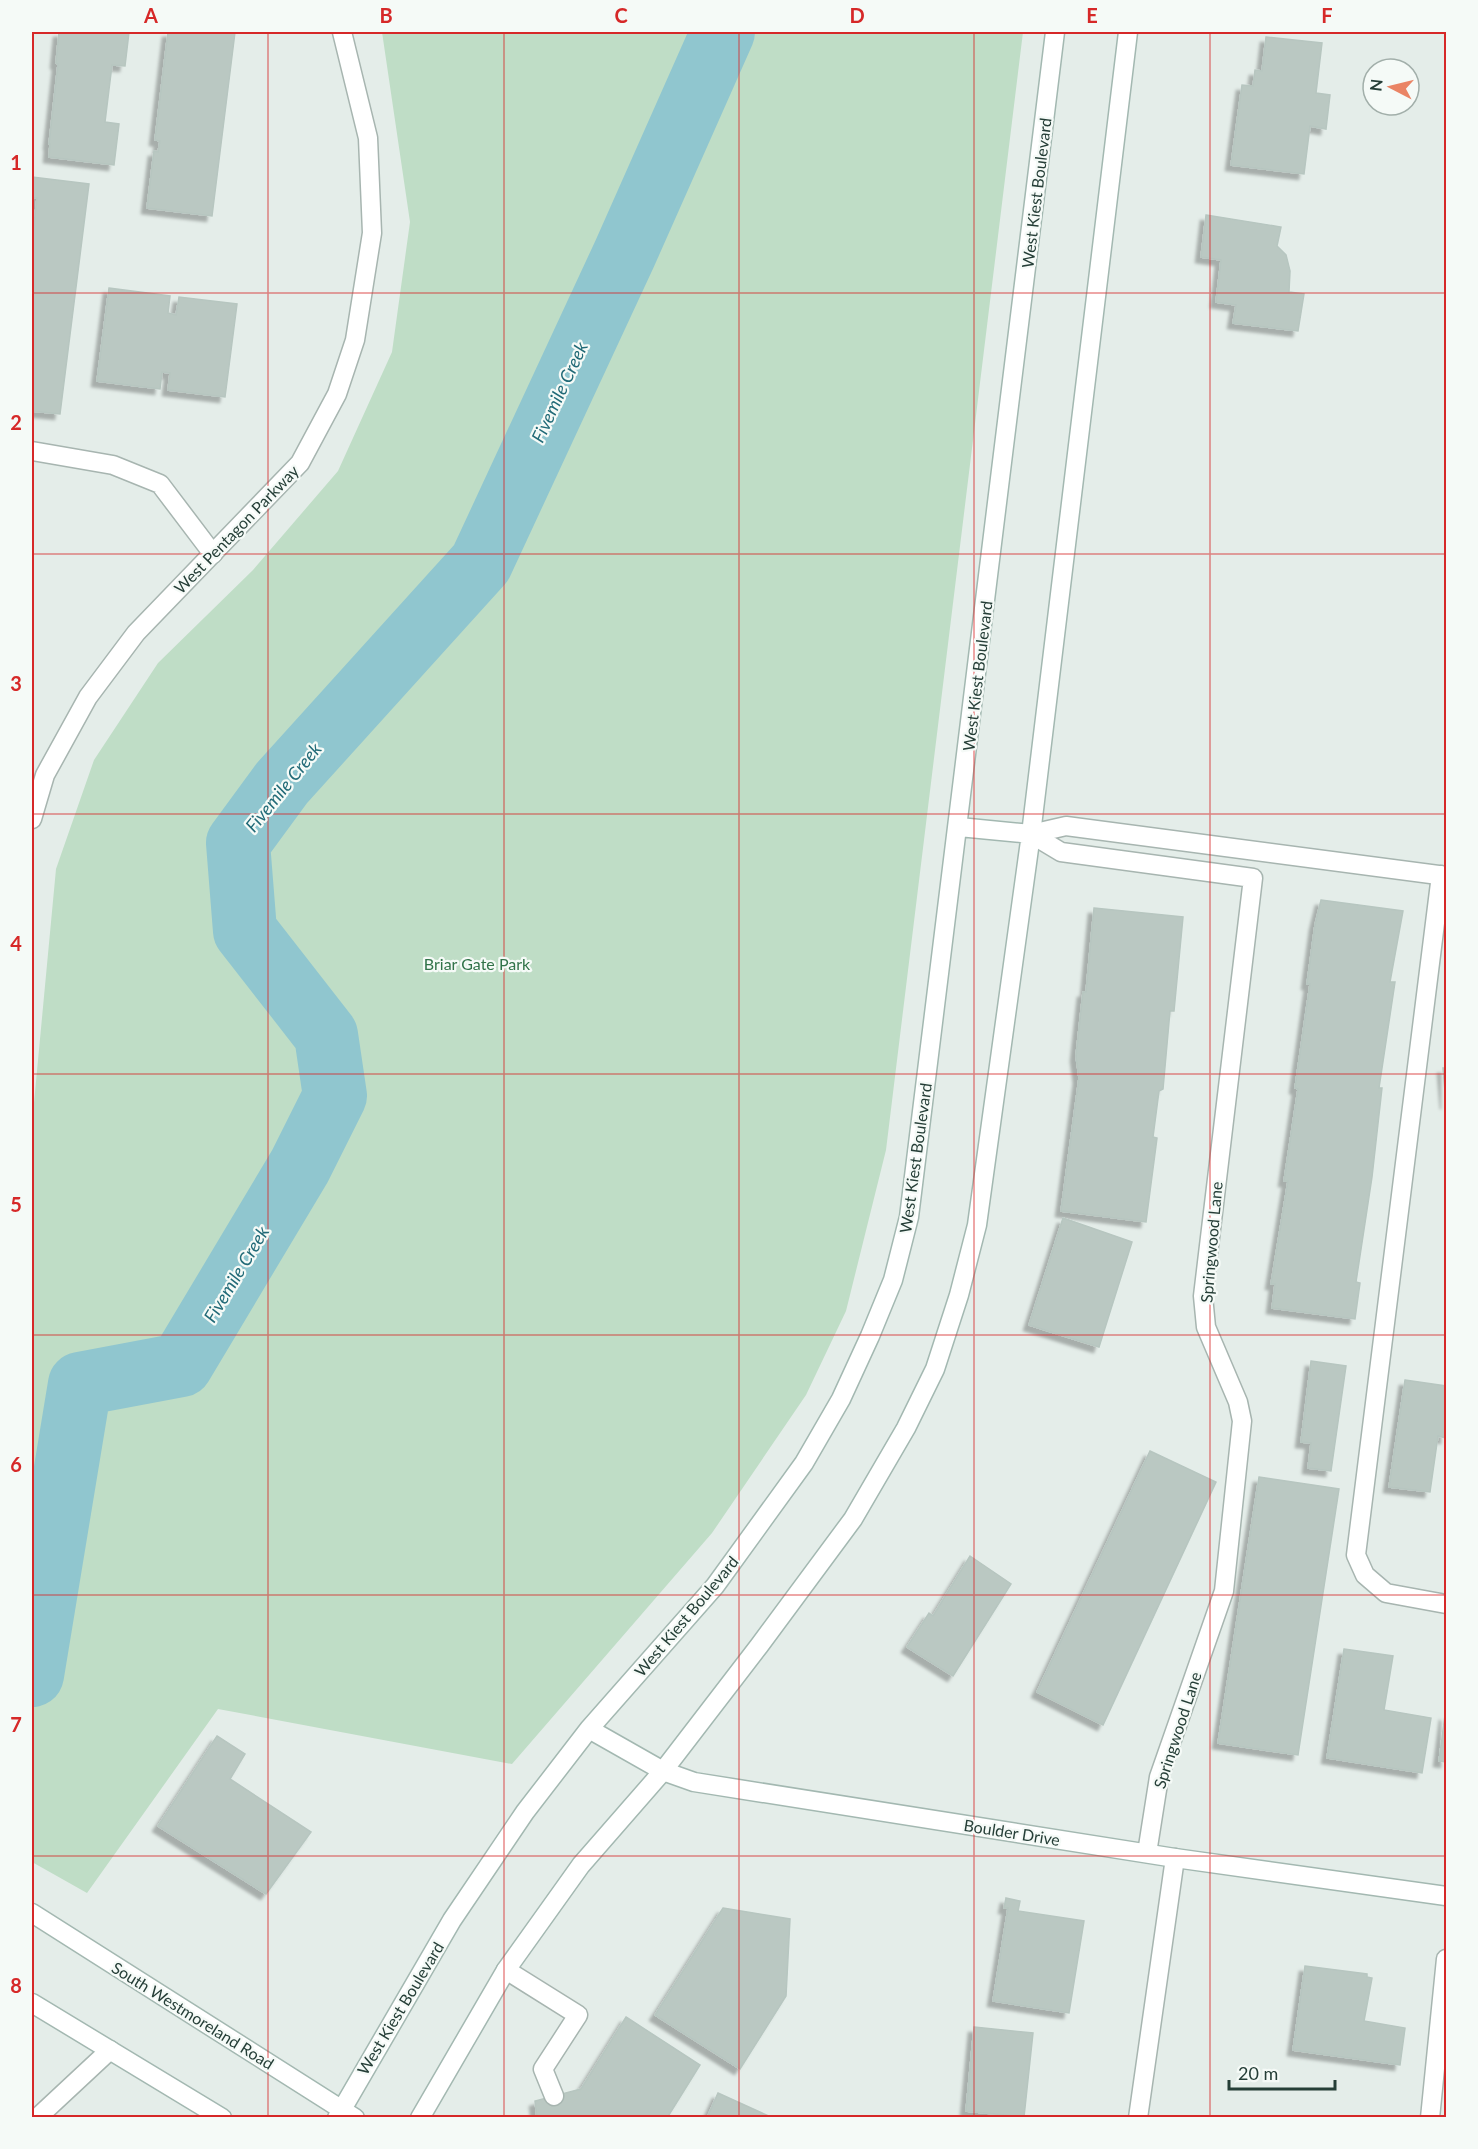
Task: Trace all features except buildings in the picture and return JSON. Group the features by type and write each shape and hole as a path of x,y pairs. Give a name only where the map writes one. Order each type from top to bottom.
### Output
{"main road":[{"name":"West Pentagon Parkway","path":"32,819 45,775 88,697 136,633 300,463 337,394 355,340 372,234 368,138 342,32"},
{"name":"West Kiest Boulevard","path":"344,2115 452,1920 525,1812 589,1729 715,1586 804,1463 841,1399 893,1280 909,1217 1055,32"},
{"path":"420,2118 506,1970 581,1865 663,1771 854,1518 906,1428 936,1369 977,1226 1031,834 1128,32"},
{"path":"32,451 113,465 160,484 213,554"},
{"path":"958,827 1031,834 1066,826 1444,875 1356,1555 1365,1575 1386,1593 1446,1604"},
{"name":"Springwood Lane","path":"1031,834 1061,852 1253,878 1203,1296 1206,1327 1238,1402 1242,1421 1224,1591 1159,1777 1147,1853"},
{"name":"Boulder Drive","path":"589,1729 663,1771 694,1782 1175,1858 1446,1896"},
{"path":"1138,2118 1175,1858"},
{"name":"South Westmoreland Road","path":"32,1913 344,2115"},
{"path":"1430,2118 1446,1959"},
{"path":"506,1970 578,2015 543,2069 554,2096"},
{"path":"32,2003 222,2118"},
{"path":"37,2118 110,2050"}],"green space":[{"name":"Briar Gate Park","path":"382,32 1023,32 886,1150 846,1311 806,1395 712,1533 512,1764 218,1709 87,1893 32,1862 32,1124 56,869 94,760 158,663 253,570 338,471 392,352 410,222"}],"waterway":[{"name":"Fivemile Creek","path":"32,1675 80,1384 181,1365 300,1166 335,1096 326,1035 245,931 238,843 282,783 481,563 625,253 723,32"}]}
